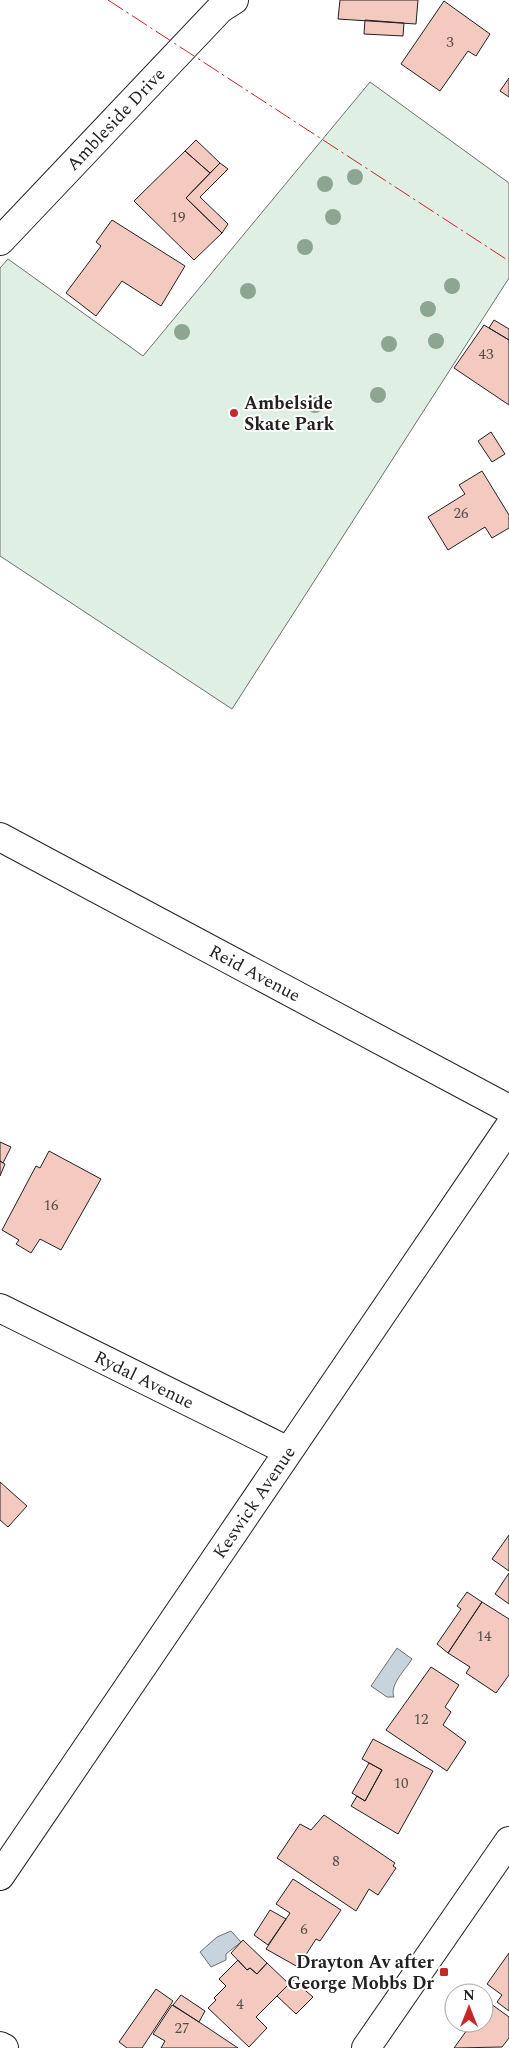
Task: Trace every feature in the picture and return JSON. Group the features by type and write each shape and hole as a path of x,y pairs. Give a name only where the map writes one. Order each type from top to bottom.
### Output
{"street":[{"name":"Ambleside Drive","path":"0,241 220,10 234,0"},
{"name":"Reid Avenue","path":"0,837 509,1109"},
{"name":"Keswick Avenue","path":"0,1876 509,1127"},
{"name":"Rydal Avenue","path":"0,1308 288,1451"},
{"path":"366,2048 501,1869 509,1841"},
{"path":"0,2046 4,2048"}],"green space":[{"path":"370,82 509,183 509,278 232,709 0,556 0,268 8,259 143,356"}],"shaded area":[{"path":"397,1648 412,1659 396,1682 393,1692 394,1697 387,1697 371,1686"},
{"path":"231,1931 241,1942 226,1954 226,1960 211,1967 200,1952 217,1937"}],"building":[{"path":"340,0 418,0 416,24 338,19"},
{"path":"444,1 490,34 476,56 468,51 440,91 401,64"},
{"path":"365,20 404,23 403,36 364,34"},
{"path":"509,78 509,97 500,91"},
{"path":"196,140 220,163 210,173 185,151"},
{"path":"185,151 210,173 186,198 222,233 194,260 134,201"},
{"path":"220,163 228,169 200,197 228,224 222,233 186,198"},
{"path":"112,220 185,266 161,306 122,281 96,316 66,293 101,246 96,242"},
{"path":"494,320 509,329 509,340 489,328"},
{"path":"484,325 509,340 509,405 454,368"},
{"path":"491,432 505,454 492,462 478,441"},
{"path":"482,471 509,515 509,528 492,538 485,527 448,550 428,517 465,494 459,485"},
{"path":"0,1142 11,1147 3,1163 0,1161"},
{"path":"49,1151 101,1179 61,1250 40,1239 31,1253 16,1244 19,1240 2,1230 36,1166 40,1168"},
{"path":"0,1161 5,1164 0,1176"},
{"path":"0,1482 27,1506 8,1527 0,1520"},
{"path":"509,1535 509,1571 492,1559"},
{"path":"509,1573 509,1604 495,1594"},
{"path":"467,1592 482,1602 448,1653 437,1644 461,1609 457,1606"},
{"path":"482,1602 509,1619 509,1675 496,1693 466,1673 470,1667 448,1653"},
{"path":"431,1667 459,1685 445,1707 451,1712 443,1725 466,1742 447,1771 386,1730"},
{"path":"373,1739 433,1771 398,1834 351,1806 357,1796 365,1801 382,1770 362,1759"},
{"path":"369,1763 382,1770 365,1801 352,1793"},
{"path":"324,1815 395,1863 393,1866 396,1868 378,1895 369,1889 356,1911 277,1858 300,1824 311,1830"},
{"path":"293,1879 341,1910 320,1941 316,1939 298,1967 266,1949 290,1913 276,1904"},
{"path":"270,1910 286,1919 268,1945 254,1935"},
{"path":"243,1940 267,1963 257,1974 250,1968 247,1970 231,1953"},
{"path":"509,1953 509,2011 497,2002 502,1995 494,1989 494,1983 488,1983"},
{"path":"238,1960 247,1970 250,1968 257,1974 267,1963 289,1984 256,2017 267,2028 249,2047 208,2008 216,2000 214,1998 226,1986 219,1979"},
{"path":"293,1980 313,1997 296,2014 277,1996"},
{"path":"156,1989 173,2001 142,2048 127,2048 119,2042"},
{"path":"181,1995 205,2011 199,2022 173,2005"},
{"path":"172,2005 238,2048 161,2048 165,2041 153,2034"},
{"path":"494,2006 509,2017 509,2038 502,2047 454,2048 465,2033 494,2033"}],"power":[{"path":"108,0 509,261"}],"place":[{"name":"Ambelside Skate Park","path":"234,413"},
{"name":"Drayton Av after George Mobbs Dr","path":"444,1972"}]}
